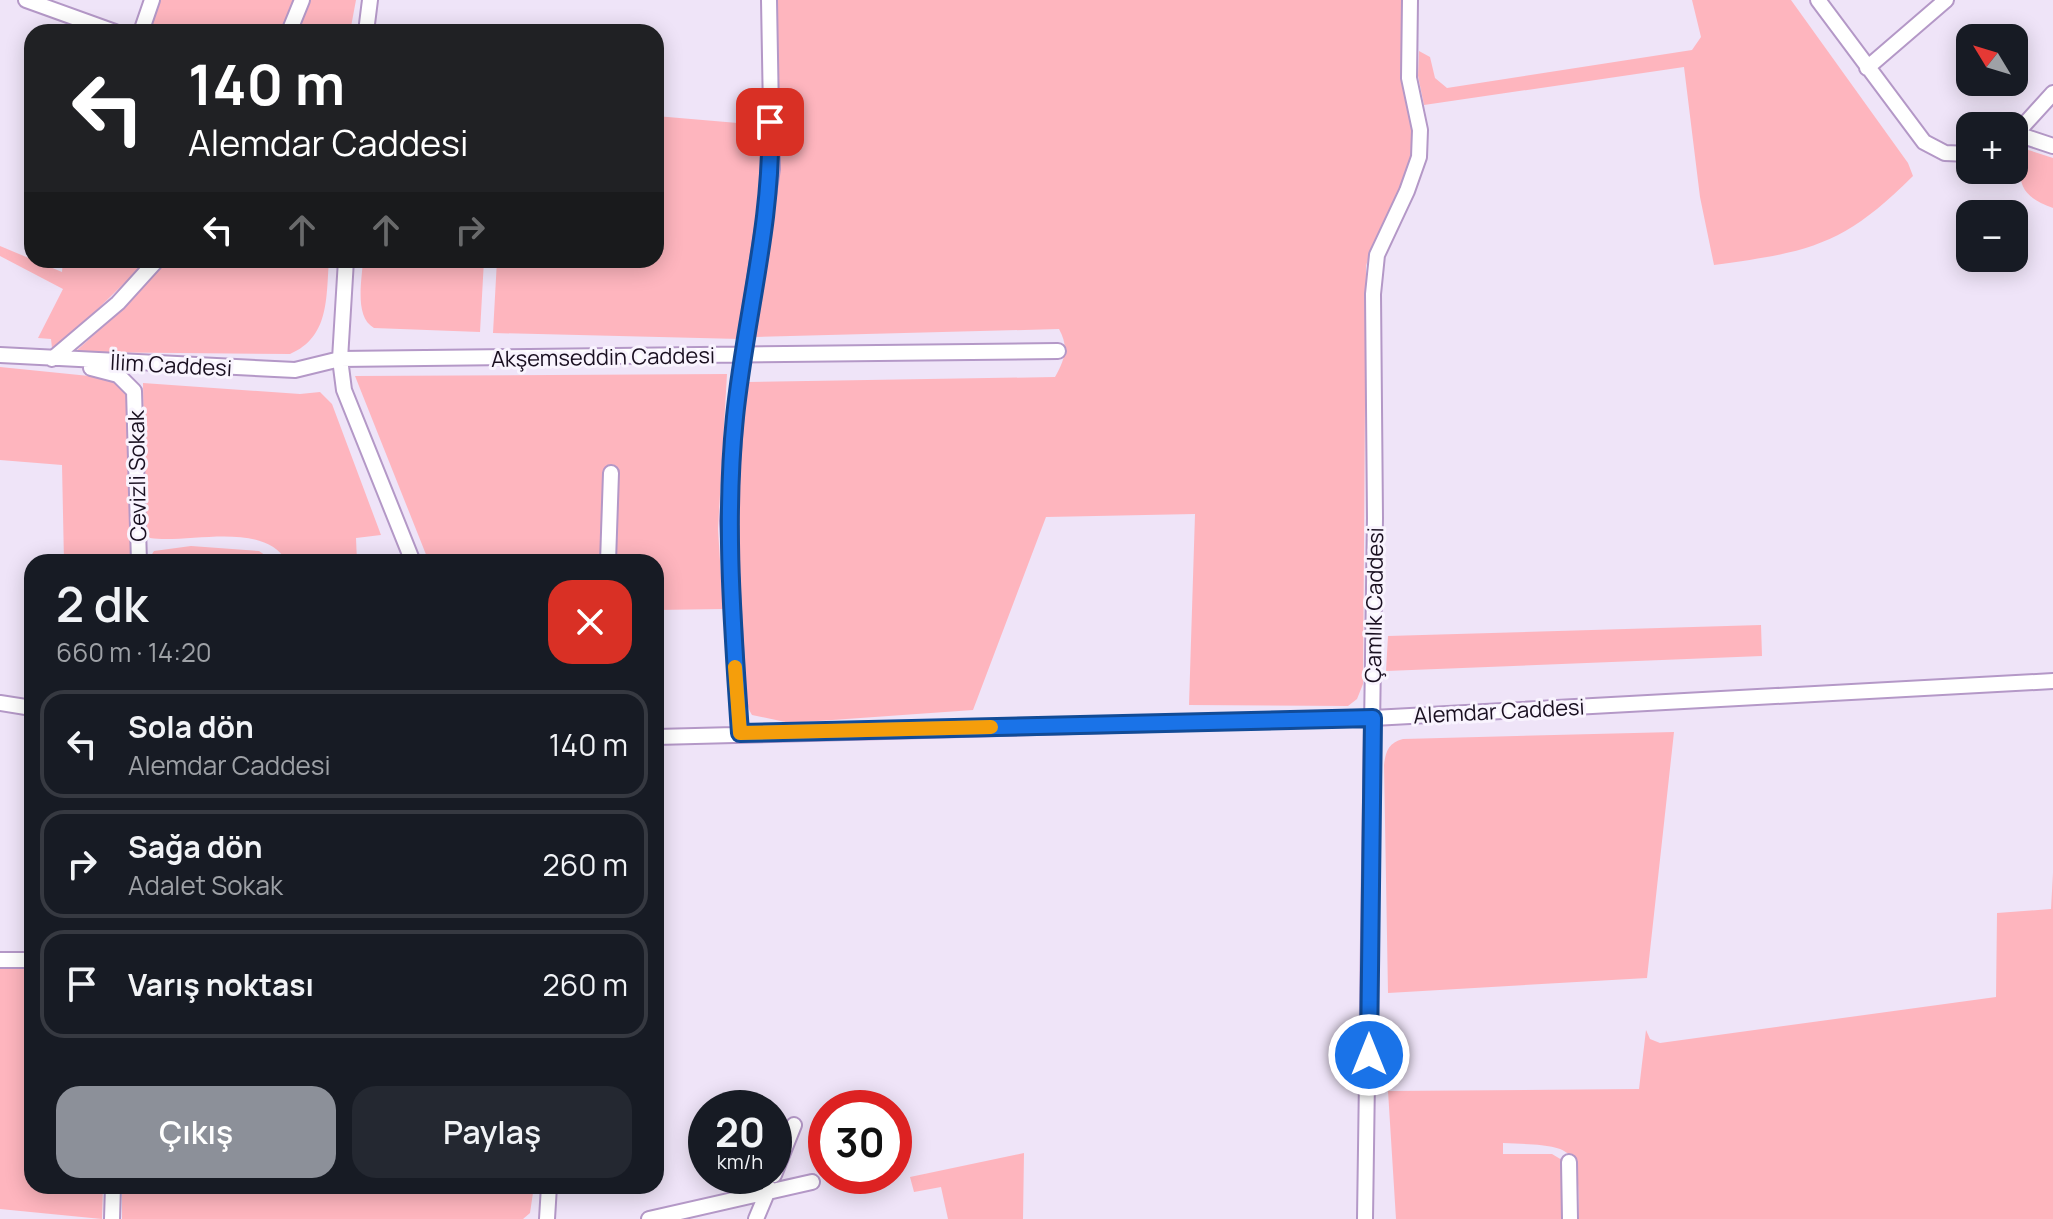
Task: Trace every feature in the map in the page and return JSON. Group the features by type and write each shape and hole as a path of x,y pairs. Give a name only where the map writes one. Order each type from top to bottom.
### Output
{"street":[{"path":"26,0 93,24"},
{"path":"144,24 152,0"},
{"path":"292,24 302,0"},
{"path":"367,24 370,0"},
{"path":"740,733 728,521 732,446 772,169 769,0"},
{"name":"Çamlık Caddesi","path":"1365,1219 1373,718 1373,294 1377,255 1419,157 1420,130 1409,78 1410,0"},
{"path":"1818,0 1924,142 1945,153 1956,153"},
{"path":"1867,68 1946,0"},
{"path":"2028,121 2053,93"},
{"path":"2028,139 2053,146"},
{"path":"52,359 96,324 149,268"},
{"path":"346,268 340,359 344,390 410,554"},
{"name":"Akşemseddin Caddesi","path":"340,359 1058,351"},
{"name":"İlim Caddesi","path":"0,355 295,370 340,359"},
{"name":"Cevizli Sokak","path":"52,359 118,375 134,391 139,554"},
{"path":"608,554 611,473"},
{"name":"Alemdar Caddesi","path":"664,737 1373,718 2053,681"},
{"path":"0,703 24,707"},
{"path":"0,960 24,960"},
{"path":"792,1130 794,1125"},
{"path":"1569,1162 1570,1219"},
{"path":"112,1219 113,1194"},
{"path":"547,1219 549,1194"},
{"path":"649,1219 758,1194"},
{"path":"756,1219 766,1194"}],"shaded area":[{"path":"160,0 293,0 284,24 152,24"},
{"path":"308,0 356,0 352,24 300,24"},
{"path":"774,0 1404,0 1402,65 1413,128 1413,153 1405,182 1366,266 1363,684 1357,699 1348,706 1189,705 1195,514 1046,517 973,710 790,723 752,715 744,686 738,552 741,449 748,382 1055,377 1065,347 1059,329 754,337 775,178"},
{"path":"1692,0 1791,0 1908,163 1913,176 1866,218 1823,242 1800,250 1714,265 1700,197 1684,67 1424,105 1418,76 1419,51 1430,57 1435,78 1447,88 1692,50 1701,37"},
{"path":"664,117 761,125 765,185 740,339 493,333 497,268 664,268"},
{"path":"2028,150 2053,158 2053,208 2033,198 2023,186 2028,184"},
{"path":"0,246 24,256 24,268 52,268 62,272 62,268 140,268 64,342 52,348 51,339 38,338 63,289 0,256"},
{"path":"158,268 328,268 326,302 319,327 303,347 290,354 75,352 130,302"},
{"path":"362,268 484,268 480,332 374,328 368,323 361,307"},
{"path":"0,367 109,378 128,392 133,554 64,554 62,465 0,460"},
{"path":"727,374 718,529 723,609 664,610 664,554 426,554 355,376"},
{"path":"143,383 300,394 320,392 332,404 381,535 356,538 357,554 280,554 261,541 244,538 150,538 145,531"},
{"path":"191,546 259,551 263,554 152,554 154,551"},
{"path":"1761,625 1762,656 1386,671 1388,636"},
{"path":"1674,732 1647,978 1388,993 1384,765 1391,745 1403,739"},
{"path":"2053,873 2053,1219 1579,1219 1577,1176 1568,1154 1546,1146 1503,1143 1503,1154 1552,1154 1562,1160 1562,1219 1396,1219 1388,1091 1639,1089 1646,1030 1650,1039 1660,1043 1996,997 1997,913 2051,909"},
{"path":"0,968 24,968 24,1194 103,1194 102,1219 0,1209"},
{"path":"1024,1153 1023,1219 948,1219 941,1187 914,1192 912,1177"},
{"path":"122,1194 533,1194 530,1213 523,1219 122,1219"}],"slow traffic":[{"path":"735,667 740,733 991,727"}],"route":[{"path":"770,122 772,169 737,396 728,521 740,733 1373,718 1368,922 1369,1055"}]}
